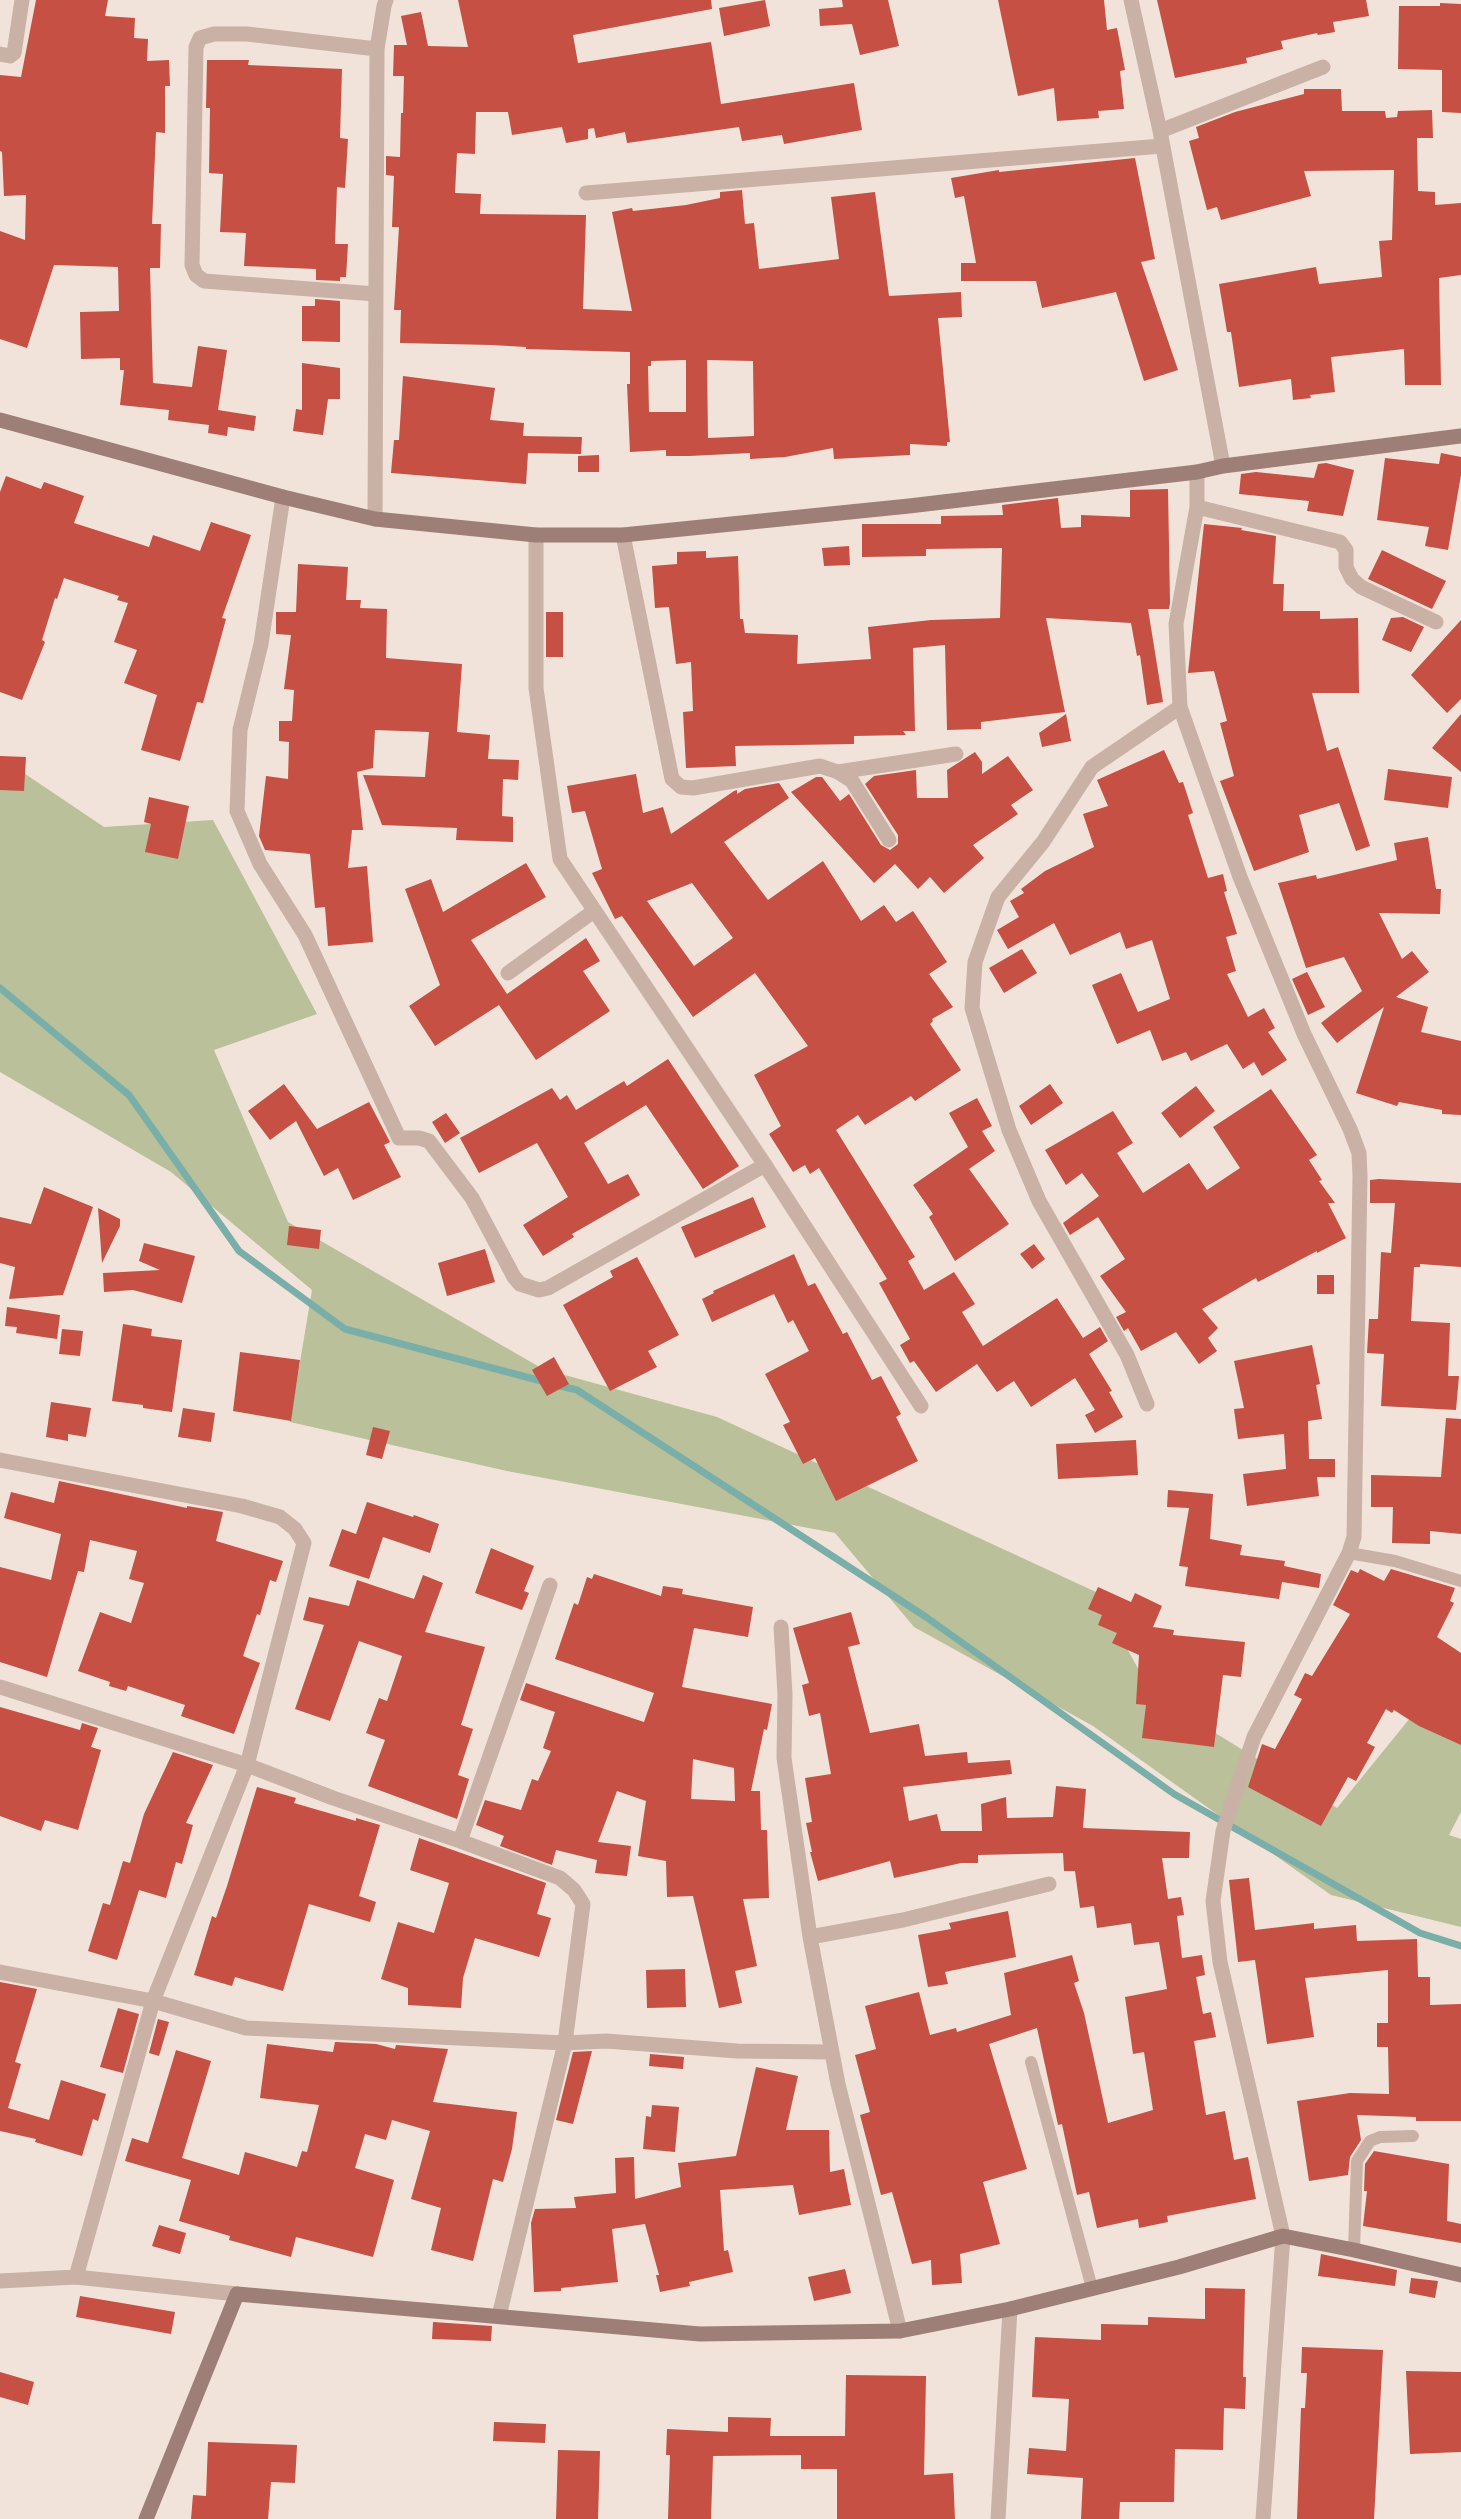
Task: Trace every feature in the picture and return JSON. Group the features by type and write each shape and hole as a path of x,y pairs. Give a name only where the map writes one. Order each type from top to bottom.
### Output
{"street":[{"path":"0,54 10,56 14,53 22,0"},
{"path":"375,519 377,49 387,0"},
{"path":"1131,0 1161,138 1223,466"},
{"path":"376,294 204,280 196,275 192,265 196,47 201,38 214,34 248,34 377,49"},
{"path":"586,193 1161,138 1323,67"},
{"path":"0,420 283,497 375,519 536,535 623,535 909,506 1197,472 1223,466 1461,436"},
{"path":"1197,472 1197,507 1176,624 1180,707 1239,877 1304,1034 1350,1128 1359,1153 1354,1537 1349,1553 1254,1737 1223,1831 1213,1901 1220,1962 1283,2236 1263,2519"},
{"path":"283,497 261,644 240,730 237,811 260,864 305,934 399,1138 419,1138 429,1141 472,1198 514,1277 520,1284 539,1290 765,1165"},
{"path":"1197,507 1340,542 1346,550 1346,567 1352,579 1361,586 1436,622"},
{"path":"536,535 536,688 560,859 765,1165 921,1406"},
{"path":"623,535 672,779 681,787 693,788 820,766 838,772 852,781 889,840"},
{"path":"1147,1404 1128,1355 1040,1201 1010,1130 972,1008 975,962 998,897 1043,842 1092,767 1180,707"},
{"path":"838,772 956,754"},
{"path":"508,973 594,911"},
{"path":"0,1460 242,1506 280,1517 295,1529 304,1543 248,1764 153,2001 76,2277"},
{"path":"460,1841 550,1585"},
{"path":"781,1627 785,1694 784,1758 810,1936 831,2052 900,2331"},
{"path":"0,1688 248,1764 333,1798 560,1878 574,1890 583,1904 565,2043 499,2316"},
{"path":"810,1936 903,1920 1049,1884"},
{"path":"0,1972 153,2001 246,2028 565,2043 606,2041 737,2051 831,2052"},
{"path":"0,2281 76,2277 237,2295 700,2334 900,2331 1010,2309 1179,2267 1283,2236 1461,2275"},
{"path":"146,2519 237,2295"},
{"path":"998,2519 1010,2309"}],"lane":[{"path":"1349,1553 1395,1561 1461,1581"},
{"path":"1031,2062 1092,2288"},
{"path":"1354,2250 1357,2161 1370,2141 1380,2137 1413,2136"}],"green space":[{"path":"0,757 104,827 213,820 317,1014 214,1050 288,1222 543,1369 717,1417 1096,1592 1152,1694 1337,1808 1419,1707 1461,1731 1461,1812 1449,1835 1461,1839 1461,1927 1331,1895 1093,1726 914,1627 835,1533 507,1471 290,1422 312,1290 171,1172 0,1072"}],"building":[{"path":"36,0 108,0 105,16 135,18 134,38 148,39 147,61 169,60 170,86 165,86 165,133 156,132 152,224 161,224 160,268 150,268 153,383 192,387 198,346 227,350 218,410 256,416 254,431 228,427 227,436 208,433 209,425 168,420 169,410 120,405 124,370 120,370 120,358 81,359 80,312 119,311 118,267 54,265 27,348 0,339 0,231 25,240 26,195 4,196 2,152 0,151 0,75 21,77"},
{"path":"458,0 711,0 712,9 573,35 578,63 711,42 721,104 854,83 862,130 784,144 782,135 742,141 739,127 627,143 625,132 596,138 594,128 588,129 588,139 566,143 562,127 512,135 508,112 476,112 475,154 457,153 455,193 481,194 480,214 586,215 583,309 632,311 612,212 632,208 633,211 686,205 720,198 720,192 742,190 745,224 754,223 759,269 839,259 831,197 875,192 889,296 961,292 962,317 938,318 950,442 947,442 947,446 910,444 910,455 834,459 833,448 785,457 750,459 750,453 666,456 666,450 630,452 627,384 630,384 630,352 400,343 401,310 394,310 399,227 392,227 394,176 386,175 386,156 400,157 404,76 393,76 394,45 407,45 401,16 421,12 428,46 468,47","holes":["686,360 686,412 649,412 648,366 651,366 651,361","707,360 753,361 754,436 708,438"]},
{"path":"765,0 770,26 724,36 719,8"},
{"path":"842,0 888,0 899,46 860,55 852,24 820,26 819,9 843,7"},
{"path":"998,0 1104,0 1107,30 1117,28 1125,70 1120,71 1124,109 1098,111 1099,118 1057,121 1054,88 1018,96"},
{"path":"1157,0 1366,0 1369,16 1333,22 1335,32 1318,35 1317,33 1281,41 1283,49 1246,58 1247,63 1175,78"},
{"path":"1440,3 1461,4 1461,113 1442,112 1442,70 1398,69 1399,6 1440,6"},
{"path":"207,60 249,60 248,65 342,69 340,138 348,139 345,188 337,187 335,244 348,244 346,277 340,277 340,281 316,280 316,269 244,266 246,233 220,232 223,174 209,173 210,108 206,108"},
{"path":"1304,89 1341,89 1342,111 1385,111 1386,118 1397,117 1398,111 1432,110 1433,138 1417,138 1418,191 1435,192 1435,205 1461,203 1461,275 1439,278 1441,385 1405,385 1404,349 1331,357 1335,392 1310,395 1311,398 1293,400 1291,379 1239,387 1231,332 1227,332 1219,284 1316,267 1319,284 1382,277 1379,241 1392,240 1394,170 1304,171 1311,196 1221,220 1217,207 1207,210 1189,141 1199,138 1196,127 1235,112 1304,94"},
{"path":"1135,158 1155,259 1141,262 1178,370 1144,381 1116,292 1042,308 1036,281 961,281 961,263 976,263 964,196 955,198 951,178 999,170 999,172"},
{"path":"315,299 340,301 340,342 302,341 302,306 315,306"},
{"path":"302,363 340,368 340,399 328,399 323,435 293,431 296,409 302,410"},
{"path":"403,376 495,388 490,420 524,423 523,436 582,437 581,454 528,453 526,484 391,473 394,440 399,440"},
{"path":"1441,453 1461,457 1461,475 1448,550 1425,546 1429,527 1377,520 1385,458 1439,464"},
{"path":"599,455 599,472 578,472 578,456"},
{"path":"1326,463 1354,470 1343,516 1307,511 1309,501 1239,494 1241,474 1256,472 1314,478 1318,464"},
{"path":"6,476 41,489 44,482 84,496 74,523 149,547 153,535 200,551 211,522 251,535 222,618 226,619 203,703 197,702 180,761 141,750 157,695 124,683 137,650 114,642 128,603 117,600 119,596 64,578 42,640 45,642 22,700 0,692 0,492"},
{"path":"1168,489 1169,609 1148,609 1163,702 1147,705 1140,655 1137,656 1131,623 1046,618 1065,712 981,722 981,729 947,730 945,645 913,648 915,731 903,731 906,735 854,736 854,744 735,746 736,766 686,768 683,712 693,711 691,662 676,664 669,607 655,608 652,566 677,564 677,552 706,551 706,558 738,556 740,619 743,619 745,633 798,635 797,664 871,659 868,627 931,620 1000,618 1002,548 926,549 926,556 862,557 862,524 941,524 941,516 1003,515 1002,505 1058,498 1061,528 1081,527 1081,515 1130,517 1130,490"},
{"path":"1204,524 1242,528 1241,530 1276,536 1273,584 1284,584 1283,611 1320,611 1320,619 1358,618 1359,693 1312,693 1327,751 1338,747 1370,846 1356,851 1339,803 1299,815 1309,852 1254,871 1220,781 1234,776 1220,723 1227,721 1214,671 1188,673"},
{"path":"849,546 850,565 824,566 822,548"},
{"path":"1382,550 1446,581 1432,609 1368,579"},
{"path":"298,564 348,567 346,600 361,600 360,608 387,609 386,658 462,664 457,732 490,735 488,759 519,760 518,780 503,779 502,816 513,817 513,842 456,840 457,828 382,825 363,775 425,777 429,732 375,730 373,768 357,772 363,830 352,830 348,868 367,866 373,942 328,946 325,907 315,908 310,854 265,850 259,836 266,776 288,779 289,742 279,741 279,721 292,721 294,690 284,689 291,635 276,634 276,612 296,612"},
{"path":"546,612 563,612 563,657 546,657"},
{"path":"1403,617 1424,627 1411,652 1382,640 1391,618"},
{"path":"1461,620 1461,699 1447,713 1411,675"},
{"path":"1066,714 1071,741 1042,747 1039,733"},
{"path":"1461,714 1461,772 1432,748"},
{"path":"1164,750 1179,783 1183,782 1193,813 1188,815 1208,878 1223,874 1227,891 1224,892 1237,934 1226,937 1236,971 1227,974 1248,1017 1264,1008 1275,1028 1268,1032 1287,1060 1262,1076 1254,1062 1243,1069 1227,1044 1191,1061 1186,1052 1162,1061 1150,1030 1117,1044 1092,985 1121,973 1138,1012 1170,999 1152,940 1126,949 1120,932 1070,955 1054,923 1008,949 997,930 1019,917 1010,901 1024,893 1021,889 1045,871 1094,847 1083,814 1108,806 1097,780"},
{"path":"975,752 982,762 982,774 1008,756 1033,790 1011,805 1018,814 973,845 984,858 944,893 930,877 918,889 895,864 874,883 791,792 816,777 822,777 840,801 849,794 881,845 890,850 898,844 898,835 865,784 874,776 916,770 917,798 948,798 947,770"},
{"path":"0,756 26,757 24,791 0,790"},
{"path":"1388,769 1452,777 1448,808 1384,800"},
{"path":"636,774 643,813 663,807 671,834 734,791 737,790 737,794 745,789 779,783 789,798 724,842 768,900 823,861 861,921 884,905 896,922 913,911 947,962 929,974 953,1007 932,1019 930,1024 961,1070 915,1101 911,1096 865,1125 858,1115 836,1130 915,1257 908,1261 924,1290 954,1272 975,1304 962,1312 983,1346 1057,1298 1083,1338 1100,1327 1108,1341 1089,1354 1112,1391 1109,1392 1123,1417 1095,1433 1085,1415 1095,1410 1075,1378 1031,1407 1014,1381 997,1392 977,1364 936,1392 914,1361 910,1363 900,1345 910,1339 879,1283 887,1279 819,1168 810,1174 805,1165 793,1172 769,1134 781,1126 754,1075 808,1046 755,973 693,1017 622,916 615,919 592,873 602,869 585,811 572,813 567,786","holes":["692,883 733,938 694,966 647,901"]},
{"path":"149,797 189,806 178,859 145,852 151,824 144,822"},
{"path":"1428,837 1436,889 1441,889 1440,914 1379,913 1402,959 1412,951 1429,972 1396,997 1428,1007 1421,1032 1461,1041 1461,1115 1442,1114 1442,1110 1399,1102 1397,1106 1356,1093 1384,1007 1337,1043 1321,1023 1362,991 1344,957 1306,968 1278,883 1316,875 1317,879 1397,860 1394,843"},
{"path":"526,863 546,897 471,940 507,994 586,938 600,961 583,971 610,1011 536,1060 499,1005 435,1046 409,1006 440,985 405,889 431,879 443,912"},
{"path":"1022,949 1037,973 1004,993 989,968"},
{"path":"1307,972 1325,1007 1308,1015 1292,979"},
{"path":"668,1059 739,1166 703,1189 646,1105 584,1143 608,1184 628,1174 640,1195 572,1234 574,1237 543,1256 523,1225 568,1197 537,1143 479,1173 460,1138 552,1088 560,1100 567,1095 576,1110 624,1081 627,1086"},
{"path":"284,1084 317,1129 369,1102 390,1142 384,1145 401,1177 353,1200 338,1168 324,1176 296,1121 270,1140 248,1111"},
{"path":"1050,1084 1063,1103 1031,1125 1019,1106"},
{"path":"1196,1086 1215,1111 1180,1138 1161,1113"},
{"path":"1271,1089 1317,1155 1309,1160 1322,1180 1319,1181 1335,1203 1328,1203 1346,1238 1258,1282 1256,1278 1202,1309 1218,1328 1208,1338 1217,1351 1199,1364 1176,1332 1141,1351 1128,1328 1124,1331 1116,1317 1126,1312 1100,1276 1125,1259 1098,1217 1070,1235 1063,1223 1099,1196 1082,1173 1066,1185 1045,1150 1113,1111 1133,1143 1117,1153 1143,1193 1189,1163 1207,1190 1240,1168 1213,1127"},
{"path":"977,1098 992,1126 982,1131 995,1151 969,1169 1009,1224 955,1261 929,1217 933,1214 913,1185 968,1147 949,1113"},
{"path":"446,1113 460,1133 445,1143 432,1122"},
{"path":"1370,1180 1461,1183 1461,1267 1420,1264 1420,1267 1414,1267 1411,1321 1450,1323 1448,1376 1459,1376 1456,1410 1381,1406 1384,1354 1367,1353 1369,1319 1378,1319 1381,1252 1391,1253 1395,1203 1370,1203"},
{"path":"44,1187 93,1207 63,1295 9,1299 15,1267 0,1263 0,1217 31,1224"},
{"path":"753,1197 766,1227 695,1258 681,1227"},
{"path":"98,1208 120,1219 120,1226 102,1263"},
{"path":"289,1226 321,1230 319,1249 287,1245"},
{"path":"144,1243 195,1256 182,1303 133,1290 104,1292 103,1273 160,1270 139,1261"},
{"path":"1034,1244 1045,1259 1032,1269 1020,1254"},
{"path":"485,1249 495,1282 447,1296 438,1263"},
{"path":"794,1254 808,1286 815,1283 843,1334 847,1332 872,1380 881,1376 901,1414 896,1417 918,1461 836,1501 815,1458 803,1464 783,1425 790,1422 765,1374 809,1351 793,1320 788,1323 774,1294 712,1322 702,1299 714,1293 713,1291"},
{"path":"637,1257 679,1335 648,1351 657,1367 610,1391 563,1305 613,1277 610,1271"},
{"path":"1317,1275 1334,1275 1334,1294 1317,1294"},
{"path":"7,1307 60,1315 57,1339 16,1333 17,1327 5,1326"},
{"path":"123,1324 152,1329 151,1336 182,1340 172,1412 112,1401"},
{"path":"62,1329 83,1331 80,1356 59,1354"},
{"path":"1312,1345 1320,1384 1316,1385 1322,1419 1308,1421 1309,1459 1335,1459 1335,1477 1317,1477 1319,1496 1247,1506 1243,1474 1286,1469 1284,1434 1238,1439 1234,1409 1244,1408 1234,1361"},
{"path":"240,1352 300,1360 291,1421 233,1411"},
{"path":"554,1357 569,1384 547,1396 532,1370"},
{"path":"51,1402 91,1408 86,1437 68,1434 68,1441 46,1437"},
{"path":"183,1408 215,1413 211,1442 178,1437"},
{"path":"1446,1418 1461,1419 1461,1534 1430,1531 1430,1544 1392,1543 1393,1507 1371,1507 1371,1475 1441,1477"},
{"path":"373,1427 390,1431 382,1459 366,1455"},
{"path":"1136,1440 1138,1475 1058,1479 1056,1444"},
{"path":"59,1481 187,1508 187,1506 223,1512 216,1541 283,1561 276,1582 270,1580 260,1615 257,1614 243,1656 260,1663 234,1734 181,1716 185,1705 128,1686 126,1691 109,1686 110,1682 78,1671 100,1612 131,1623 144,1583 129,1579 137,1551 90,1540 84,1572 78,1571 47,1677 0,1662 0,1567 51,1580 61,1534 4,1518 11,1492 54,1503"},
{"path":"1168,1490 1213,1494 1210,1539 1242,1545 1240,1555 1285,1561 1284,1566 1321,1574 1319,1588 1282,1582 1279,1599 1185,1586 1188,1567 1179,1566 1189,1508 1167,1507"},
{"path":"367,1502 439,1524 430,1553 383,1537 369,1579 329,1566 342,1529 356,1534"},
{"path":"491,1548 534,1566 524,1591 529,1593 522,1610 475,1593"},
{"path":"1360,1569 1384,1581 1391,1569 1455,1588 1450,1601 1454,1603 1437,1637 1461,1653 1461,1745 1419,1726 1394,1710 1392,1713 1386,1709 1367,1743 1375,1747 1356,1781 1348,1777 1321,1826 1248,1787 1262,1744 1275,1749 1302,1699 1294,1695 1305,1673 1312,1676 1350,1614 1333,1605 1351,1570 1358,1573"},
{"path":"594,1574 661,1596 663,1586 683,1589 682,1594 753,1607 748,1637 694,1628 682,1687 772,1704 767,1730 764,1729 751,1791 760,1791 761,1830 767,1830 769,1898 743,1899 757,1966 735,1971 742,2003 719,2008 693,1896 667,1897 666,1861 638,1856 646,1801 617,1791 598,1842 631,1846 627,1876 595,1873 597,1860 556,1850 552,1865 500,1846 504,1836 476,1825 485,1800 521,1810 532,1779 538,1781 551,1751 543,1748 555,1712 520,1700 526,1683 644,1722 654,1693 555,1659 574,1603 578,1605 587,1577 592,1579","holes":["693,1759 734,1768 735,1801 691,1799"]},
{"path":"423,1575 443,1583 425,1632 485,1647 461,1725 473,1729 458,1775 469,1779 457,1819 368,1786 385,1740 366,1733 379,1698 387,1701 402,1656 359,1641 330,1721 295,1709 324,1625 303,1620 309,1597 349,1606 357,1580 414,1599"},
{"path":"1098,1587 1131,1602 1135,1593 1162,1606 1153,1627 1174,1630 1173,1635 1245,1642 1241,1677 1223,1675 1214,1747 1142,1738 1146,1705 1136,1704 1139,1655 1112,1643 1117,1633 1098,1625 1102,1615 1088,1609"},
{"path":"851,1612 860,1644 848,1647 870,1733 919,1724 925,1756 967,1752 968,1763 1010,1760 1012,1774 903,1787 909,1821 937,1814 941,1831 982,1831 981,1804 1006,1797 1007,1818 1053,1817 1056,1786 1086,1789 1083,1828 1190,1832 1189,1858 1162,1858 1168,1899 1181,1897 1184,1915 1177,1916 1182,1958 1202,1955 1205,1975 1196,1977 1203,2014 1211,2012 1216,2037 1194,2041 1206,2115 1225,2111 1234,2160 1248,2157 1256,2199 1167,2216 1168,2222 1139,2228 1138,2219 1097,2228 1089,2192 1077,2195 1062,2124 1058,2125 1037,2028 989,2044 1027,2169 983,2182 1000,2244 960,2254 962,2283 932,2285 931,2260 912,2264 892,2192 881,2195 860,2115 870,2112 855,2055 876,2049 865,2006 919,1992 930,2035 956,2028 957,2032 1011,2015 1004,1973 1072,1955 1079,1981 1074,1983 1084,2013 1108,2123 1153,2110 1144,2052 1133,2054 1125,1997 1167,1989 1159,1942 1134,1945 1131,1923 1097,1928 1094,1906 1080,1908 1075,1871 1064,1871 1063,1853 978,1855 978,1863 961,1863 894,1878 890,1861 818,1881 810,1852 812,1852 806,1823 812,1822 805,1778 831,1774 820,1713 809,1716 802,1685 809,1683 793,1628"},
{"path":"0,1707 80,1730 82,1723 98,1728 91,1747 101,1750 78,1830 45,1820 41,1831 0,1816"},
{"path":"173,1752 213,1765 186,1823 193,1825 182,1864 176,1862 166,1898 139,1890 117,1960 88,1951 103,1903 110,1905 123,1861 130,1863 144,1814"},
{"path":"257,1787 296,1798 294,1803 356,1821 356,1818 380,1825 359,1896 376,1902 370,1922 309,1904 283,1991 235,1977 232,1986 194,1975 212,1916 216,1918 227,1886"},
{"path":"419,1838 546,1883 537,1914 551,1918 539,1957 475,1938 463,1978 461,2008 408,2005 408,1988 381,1979 398,1922 434,1933 449,1883 410,1870"},
{"path":"1249,1878 1255,1930 1314,1923 1314,1929 1356,1925 1357,1941 1417,1939 1418,1977 1430,1977 1430,2005 1461,2004 1461,2121 1416,2121 1416,2117 1357,2115 1361,2140 1350,2157 1348,2175 1309,2181 1297,2101 1350,2093 1389,2094 1388,2047 1377,2047 1377,2023 1388,2023 1388,1970 1305,1978 1314,2037 1267,2044 1255,1960 1238,1962 1229,1880"},
{"path":"1008,1911 1016,1957 945,1972 948,1984 928,1987 918,1935 951,1929 949,1923"},
{"path":"685,1969 686,2007 647,2008 646,1970"},
{"path":"0,1982 37,1989 15,2062 21,2064 8,2108 49,2120 61,2080 106,2094 98,2121 93,2119 82,2156 35,2142 36,2139 0,2131"},
{"path":"118,2008 139,2014 123,2073 100,2067"},
{"path":"158,2019 169,2022 159,2056 149,2053"},
{"path":"335,2042 376,2044 395,2049 396,2045 448,2049 433,2102 517,2112 512,2149 503,2182 493,2179 473,2261 431,2250 441,2208 411,2199 430,2131 392,2120 386,2140 365,2134 355,2168 394,2180 373,2257 296,2237 291,2257 229,2240 230,2236 179,2221 191,2180 125,2161 132,2138 148,2143 176,2050 211,2061 182,2158 239,2175 245,2152 297,2167 302,2151 307,2152 319,2105 260,2098 267,2044 333,2052"},
{"path":"592,2051 573,2124 556,2120 573,2052"},
{"path":"650,2054 684,2057 683,2069 649,2066"},
{"path":"756,2067 798,2076 786,2130 829,2130 830,2172 844,2169 851,2205 799,2215 793,2185 720,2190 724,2251 728,2250 733,2272 689,2282 690,2286 660,2292 656,2275 659,2275 645,2224 612,2229 618,2282 561,2288 561,2291 534,2292 531,2223 535,2209 576,2208 574,2197 616,2193 615,2158 634,2157 635,2199 681,2187 678,2163 736,2156"},
{"path":"652,2105 679,2107 675,2152 643,2149 646,2116 651,2117"},
{"path":"1374,2151 1449,2164 1447,2221 1461,2224 1461,2243 1363,2226 1367,2191 1364,2191 1365,2164"},
{"path":"159,2225 186,2233 180,2254 152,2246"},
{"path":"1321,2254 1397,2270 1395,2286 1318,2276"},
{"path":"845,2269 851,2293 814,2301 808,2277"},
{"path":"1411,2278 1438,2281 1435,2298 1409,2293"},
{"path":"1205,2288 1245,2289 1243,2377 1246,2377 1245,2409 1224,2408 1223,2450 1175,2449 1174,2502 1120,2502 1119,2519 1081,2519 1083,2478 1027,2474 1029,2448 1066,2451 1069,2399 1032,2397 1035,2337 1101,2340 1101,2324 1148,2325 1148,2317 1205,2319"},
{"path":"80,2296 175,2312 171,2334 76,2317"},
{"path":"433,2322 492,2326 491,2341 432,2339"},
{"path":"1302,2347 1383,2350 1374,2519 1297,2519 1301,2408 1305,2408 1307,2373 1301,2373"},
{"path":"1406,2371 1461,2372 1461,2452 1410,2454"},
{"path":"0,2372 34,2382 28,2405 0,2397"},
{"path":"846,2375 926,2376 924,2475 953,2473 955,2519 837,2519 837,2469 801,2469 801,2455 713,2456 711,2519 668,2519 670,2455 666,2455 667,2429 728,2432 728,2417 771,2418 770,2436 845,2436"},
{"path":"494,2422 546,2424 545,2443 493,2441"},
{"path":"208,2442 297,2445 295,2483 271,2482 268,2519 191,2519 193,2495 206,2496"},
{"path":"558,2450 600,2451 598,2519 556,2519"}],"waterway":[{"path":"0,988 129,1095 239,1251 345,1329 545,1382"},
{"path":"556,1385 577,1390 926,1617 1174,1794 1420,1933 1461,1946"}]}
